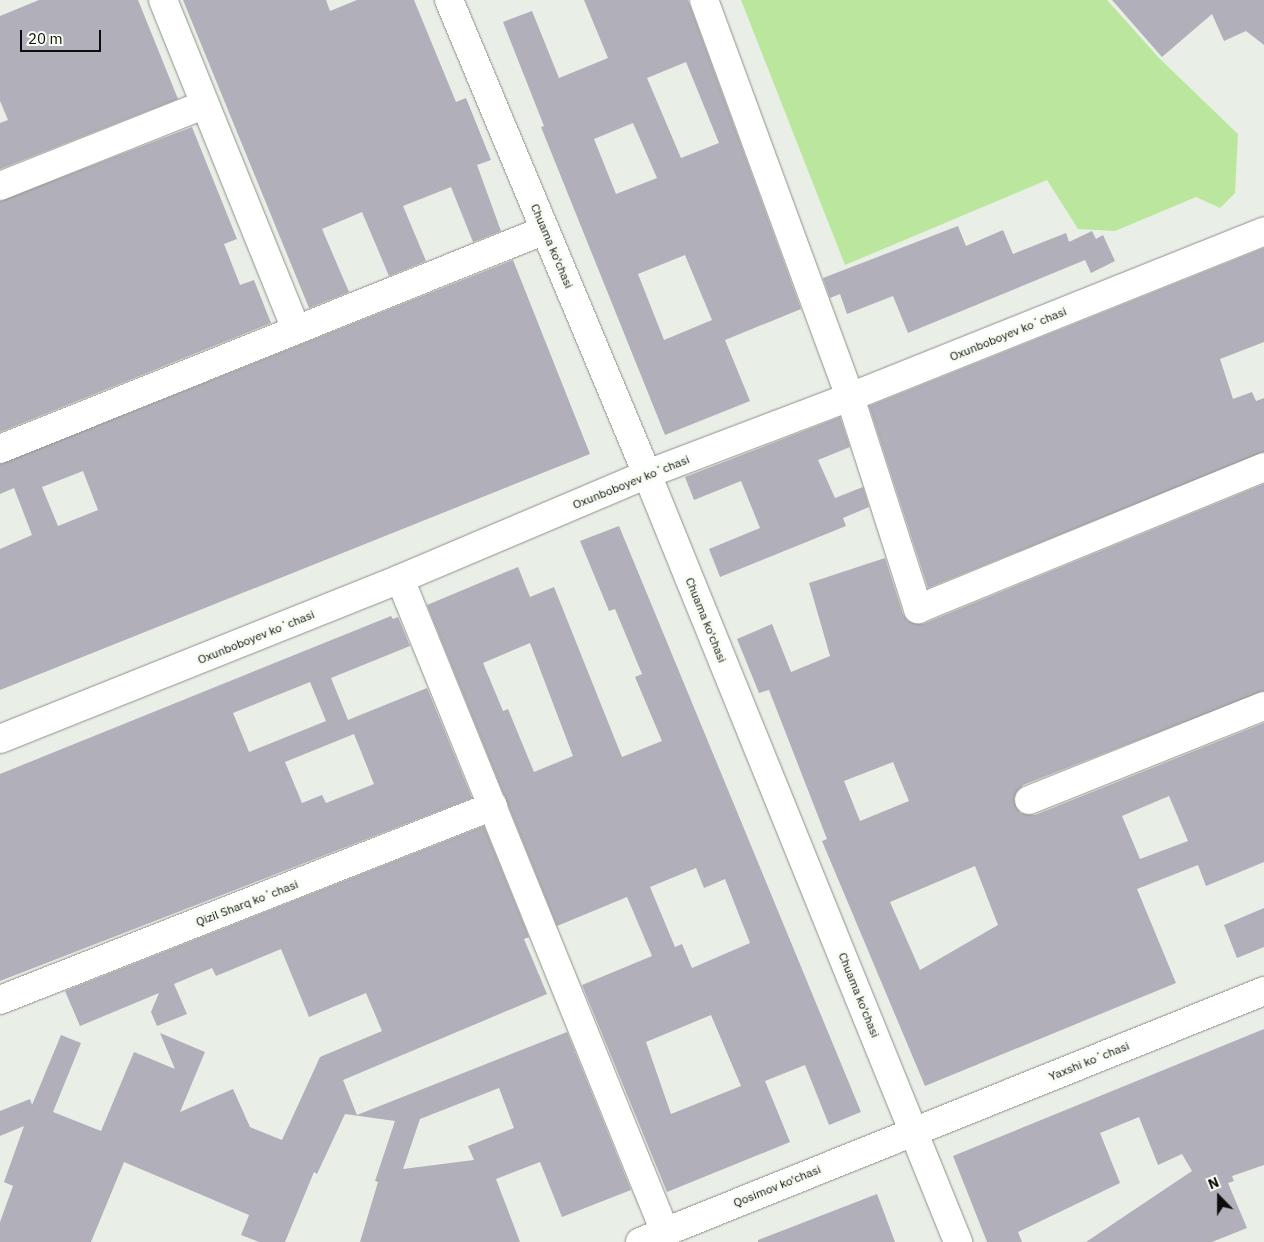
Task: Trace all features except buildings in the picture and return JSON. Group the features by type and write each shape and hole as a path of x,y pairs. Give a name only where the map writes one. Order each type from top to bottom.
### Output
{"street":[{"path":"163,0 296,329"},
{"name":"Chuama ko'chasi","path":"450,0 647,474 958,1242"},
{"path":"704,0 850,397 918,609 1264,467"},
{"path":"0,186 204,105"},
{"path":"0,449 545,230"},
{"name":"Oxunboboyev koʻchasi","path":"0,739 400,579 647,474 850,397 1264,232"},
{"path":"400,579 665,1232"},
{"path":"1029,800 1264,706"},
{"name":"Qizil Sharq koʻchasi","path":"0,1000 493,806"},
{"name":"Yaxshi koʻchasi","path":"914,1130 1264,991"},
{"name":"Qosimov ko'chasi","path":"640,1242 914,1130"}],"green space":[{"path":"741,0 1107,0 1160,59 1238,134 1235,193 1220,208 1196,197 1115,231 1078,229 1047,180 845,265"}]}
